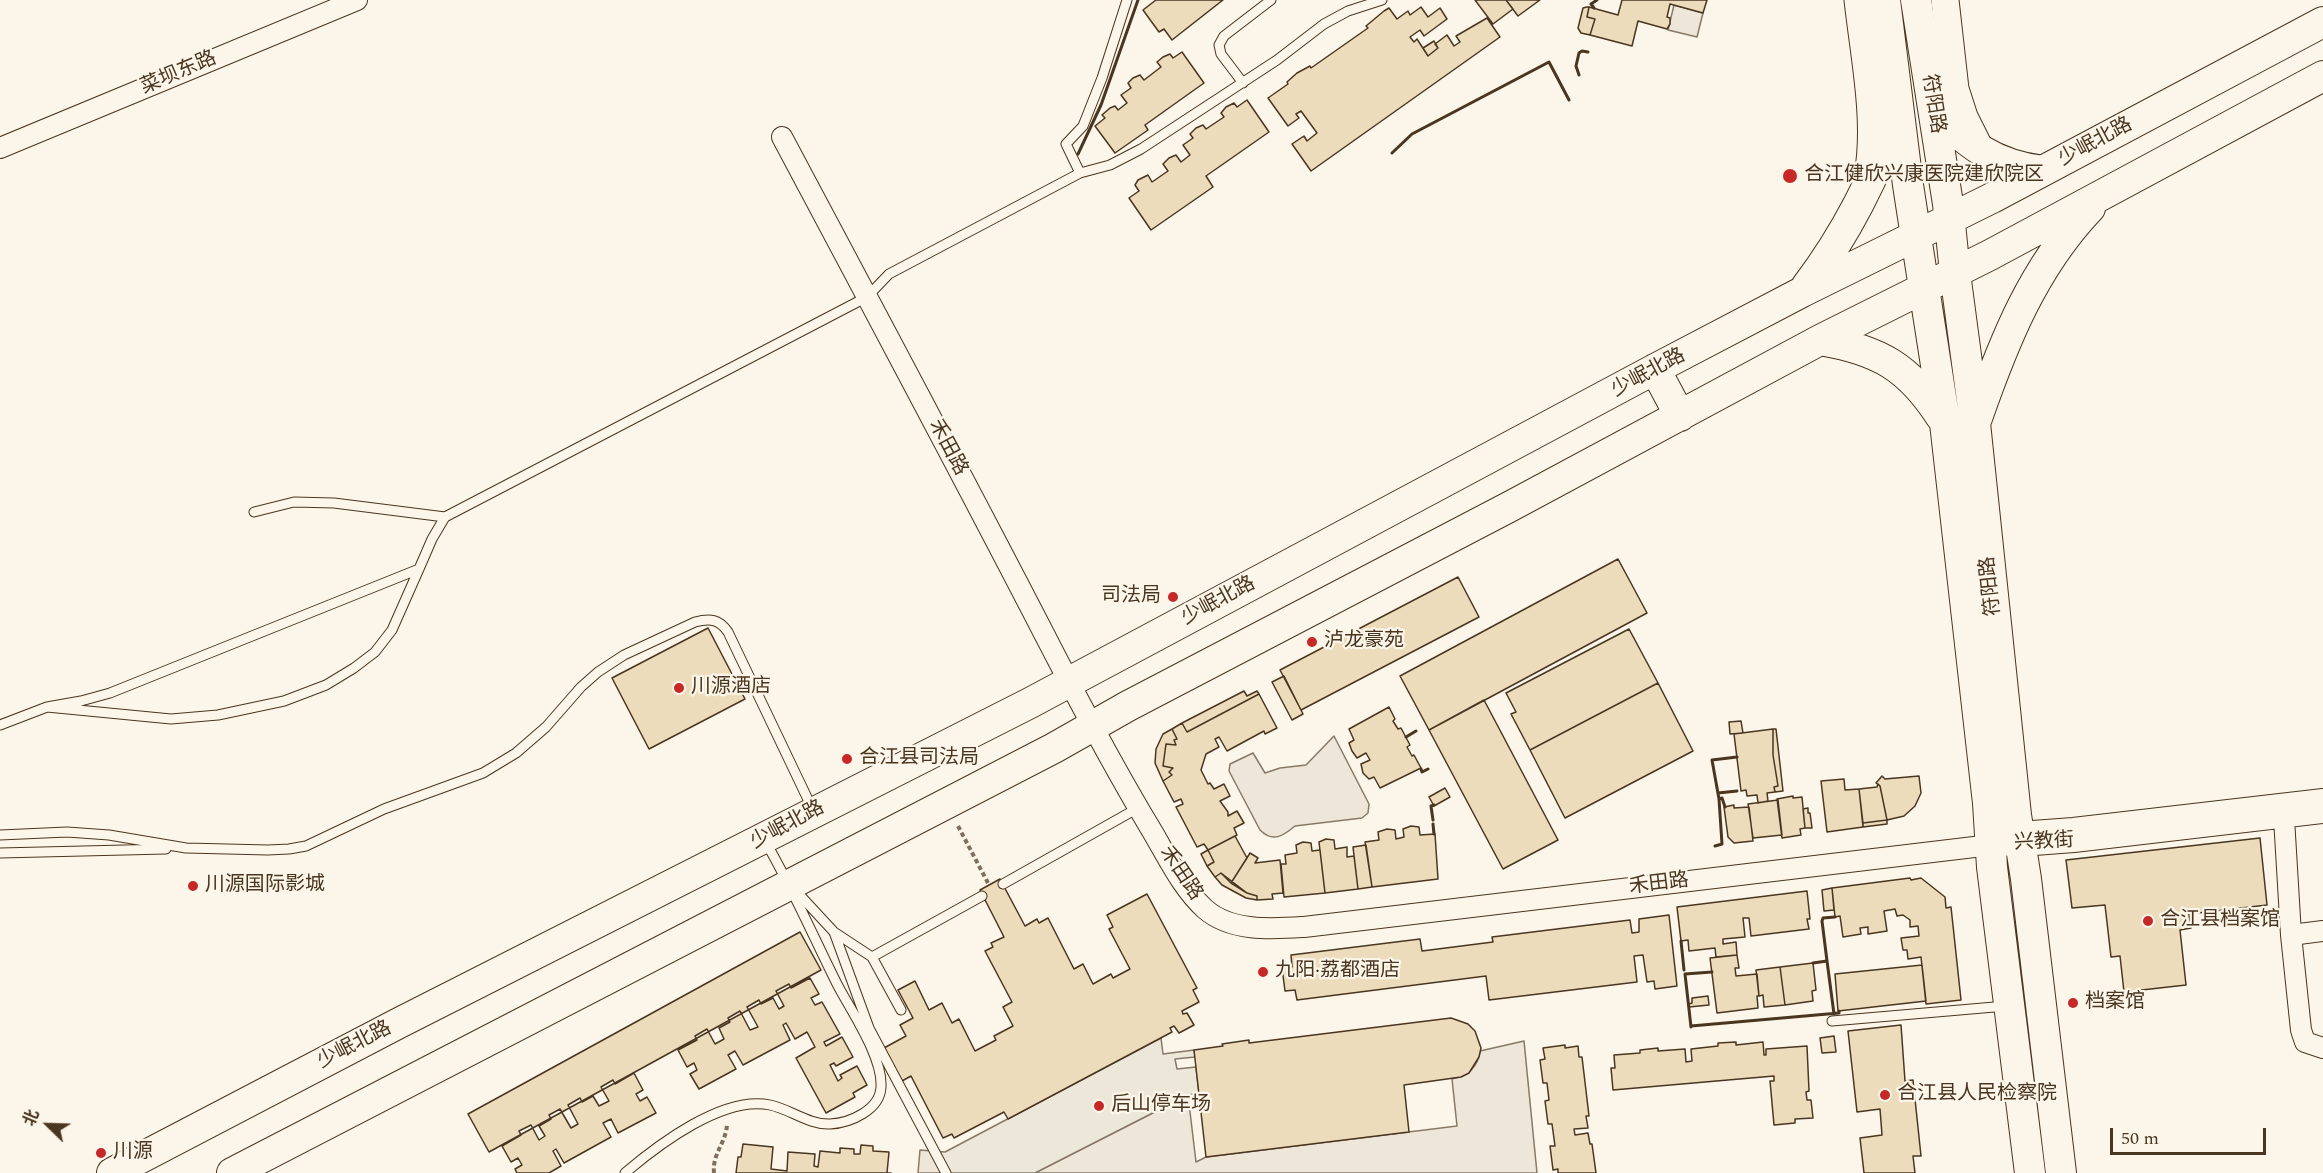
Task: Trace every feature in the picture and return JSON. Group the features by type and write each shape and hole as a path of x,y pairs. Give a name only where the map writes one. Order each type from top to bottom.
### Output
{"main road":[{"name":"符阳路","path":"1885,0 1916,236 1945,423 2009,1006 2030,1173"},
{"name":"符阳路","path":"1916,0 1950,219 1954,273 1975,423 2020,839 2061,1173"},
{"name":"少岷北路","path":"112,1173 399,1023 764,839 1068,682 1802,292 2043,171 2323,22"},
{"path":"232,1173 790,885 1820,340 1954,273 2323,76"},
{"path":"2197,89 2219,132"},
{"path":"1933,108 1950,128 1982,152 2018,168 2043,171"},
{"path":"1802,292 1835,246 1887,142 1899,109"},
{"path":"1975,423 1997,360 2019,311 2060,243 2103,194"},
{"path":"1820,340 1850,345 1896,366 1911,378 1927,396 1945,423"},
{"path":"1656,369 1680,416"}],"street":[{"name":"菜坝东路","path":"0,148 357,0"},
{"path":"1858,0 1870,108 1872,154 1865,188"},
{"name":"符阳路","path":"1945,0 1955,89 1964,117 1982,152"},
{"name":"禾田路","path":"782,137 1068,682 1138,808 1194,898 1208,911 1234,924 1257,928 1304,927 1991,845"},
{"name":"兴教街","path":"1991,845 2073,828 2323,799"},
{"name":"兴教街","path":"2020,839 2074,842 2323,813"},
{"path":"2284,818 2291,935 2301,1030 2305,1042 2323,1048"},
{"path":"2291,935 2323,931"}],"lane":[{"path":"1080,173 1066,144 1083,126 1102,78 1127,0"},
{"path":"1243,83 1221,54 1219,45 1224,36 1271,0"},
{"path":"47,707 171,719 218,715 284,701 326,685 375,652 392,630 432,539 445,517 867,297 889,274 1080,173 1110,165 1141,149 1277,60 1324,24 1348,11 1382,0"},
{"path":"254,512 294,502 334,503 445,517"},
{"path":"0,725 47,707 81,702 110,693 419,569"},
{"path":"0,853 186,848 268,850 306,846 384,809 483,772 516,753 531,740 598,672 624,655 707,619 723,624 728,632 814,812"},
{"path":"1003,884 1138,808"},
{"path":"0,835 67,832 109,835 186,848"},
{"path":"626,1173 697,1122 724,1109 752,1103 771,1105 818,1123 831,1124 863,1114 877,1101 881,1089 881,1073 877,1059 837,984 790,885 764,839"},
{"path":"790,885 834,932 872,957 901,1010"},
{"path":"872,957 982,896"},
{"path":"834,932 869,1028 946,1173"},
{"path":"1832,1021 2009,1006"}],"path":[{"path":"968,846 989,885"},
{"path":"714,1173 717,1152 727,1134 728,1124 724,1109"}],"shaded area":[{"path":"1674,5 1703,13 1697,37 1668,30"},
{"path":"1334,736 1369,804 1368,813 1362,818 1295,826 1278,837 1265,834 1260,830 1229,771 1230,764 1253,753 1265,773 1280,768 1306,765"},
{"name":"后山停车场","path":"1161,1038 1163,1054 1194,1050 1195,1057 1175,1059 1177,1069 1196,1067 1199,1093 1188,1095 1035,1173 944,1173 932,1151 945,1152"},
{"path":"1524,1041 1537,1173 1035,1173 1188,1095 1196,1162 1206,1157 1457,1126 1452,1079 1463,1076 1471,1070 1477,1062 1480,1051"},
{"path":"920,1150 932,1151 944,1173 918,1173"}],"building":[{"path":"1156,0 1223,0 1172,40 1164,29 1159,32 1143,10"},
{"path":"1475,0 1506,0 1513,9 1493,24"},
{"path":"1506,0 1540,0 1518,16"},
{"path":"1622,0 1707,0 1703,13 1670,4 1667,17 1670,18 1670,24 1667,29 1638,21 1632,46 1590,35 1595,19 1587,17 1589,7 1618,15"},
{"path":"1421,7 1428,17 1440,8 1447,19 1424,36 1420,30 1410,37 1414,42 1417,39 1428,56 1438,48 1435,44 1447,35 1454,46 1460,42 1456,36 1487,18 1500,37 1311,171 1292,144 1304,136 1307,141 1317,133 1301,111 1296,114 1299,118 1288,126 1268,98 1288,84 1287,82 1297,73 1310,66 1311,68 1368,28 1366,26 1389,8 1397,19 1408,11 1410,15"},
{"path":"1589,7 1587,17 1595,19 1590,35 1581,33 1578,28 1583,8"},
{"path":"1434,41 1438,48 1428,56 1423,48"},
{"path":"1182,52 1204,83 1145,125 1148,130 1115,153 1095,126 1105,118 1102,115 1110,108 1115,106 1118,110 1127,103 1121,95 1131,88 1128,83 1133,78 1140,75 1144,80 1161,67 1157,62 1163,57 1170,54 1173,58"},
{"path":"1247,100 1269,132 1206,176 1213,187 1151,230 1129,198 1139,191 1135,185 1138,180 1148,175 1152,182 1168,171 1163,164 1176,155 1181,162 1190,155 1183,145 1193,138 1190,134 1196,128 1203,125 1206,129 1224,117 1221,113 1226,107 1234,103 1237,107"},
{"path":"1618,559 1647,613 1429,730 1400,676"},
{"path":"1458,577 1479,617 1301,710 1280,670"},
{"name":"川源酒店","path":"708,628 745,699 649,749 612,678"},
{"path":"1629,629 1658,683 1530,750 1511,714 1516,712 1506,693"},
{"path":"1284,676 1303,714 1292,720 1272,682"},
{"path":"1658,683 1693,751 1565,818 1530,750"},
{"path":"1244,691 1247,696 1257,691 1259,694 1187,732 1182,723"},
{"path":"1259,694 1277,728 1265,734 1264,731 1227,751 1219,737 1215,739 1219,747 1206,754 1201,770 1208,784 1210,783 1214,789 1224,784 1230,796 1220,801 1228,812 1228,816 1237,811 1244,823 1234,828 1237,835 1208,850 1204,844 1197,847 1176,807 1183,804 1181,799 1174,802 1163,781 1172,775 1169,772 1173,768 1163,766 1166,744 1176,745 1174,740 1177,739 1172,729 1182,723 1187,732"},
{"path":"1484,700 1558,840 1503,869 1429,730"},
{"path":"1389,707 1395,719 1393,721 1398,729 1401,728 1410,745 1407,747 1421,768 1380,788 1374,777 1369,779 1363,773 1361,764 1370,760 1366,753 1357,758 1352,751 1349,743 1354,740 1349,729"},
{"path":"1741,721 1743,733 1730,734 1729,722"},
{"path":"1172,729 1177,739 1174,740 1176,745 1166,744 1163,766 1173,768 1169,772 1172,775 1163,781 1155,763 1156,749 1163,734"},
{"path":"1773,729 1776,729 1783,791 1775,792 1774,787 1778,786 1773,755"},
{"path":"1773,729 1773,755 1778,786 1774,787 1775,792 1767,793 1768,801 1758,803 1757,795 1747,796 1746,790 1741,791 1734,734"},
{"path":"1882,776 1885,779 1919,776 1921,793 1915,806 1904,816 1887,820 1880,786 1876,783"},
{"path":"1844,779 1845,790 1859,789 1863,827 1827,832 1821,781"},
{"path":"1878,784 1887,820 1863,823 1859,789 1877,787"},
{"path":"1445,788 1450,797 1434,806 1429,797"},
{"path":"1793,796 1793,798 1802,797 1805,828 1800,829 1801,835 1782,838 1777,799"},
{"path":"1778,800 1782,835 1753,838 1748,804"},
{"path":"1734,805 1734,808 1749,807 1753,841 1734,843 1728,837 1724,807"},
{"path":"1808,808 1812,828 1805,828 1803,809"},
{"path":"1887,820 1887,824 1863,827 1863,823"},
{"path":"1411,826 1419,827 1420,835 1435,834 1438,879 1372,887 1365,842 1379,840 1378,832 1387,829 1395,830 1396,839 1404,837 1403,829"},
{"path":"1235,836 1247,858 1231,883 1221,873 1215,877 1207,866 1214,862 1208,850"},
{"name":"合江县档案馆","path":"2260,838 2267,905 2189,914 2191,928 2180,930 2186,985 2124,992 2120,956 2111,957 2105,905 2072,908 2066,860"},
{"path":"1326,839 1334,840 1335,849 1347,847 1347,857 1354,856 1358,889 1325,893 1319,842"},
{"path":"1303,842 1311,843 1312,851 1320,850 1325,893 1284,897 1281,864 1286,864 1285,855 1297,853 1296,845"},
{"path":"1366,845 1372,887 1358,889 1353,847"},
{"path":"1208,850 1214,862 1207,866 1201,854"},
{"path":"1250,853 1258,858 1255,863 1280,860 1283,893 1272,894 1273,899 1257,900 1257,896 1231,883"},
{"path":"1221,873 1247,893 1257,896 1257,900 1246,898 1222,885 1215,877"},
{"path":"1910,878 1911,880 1921,878 1945,897 1946,908 1951,907 1961,1000 1926,1004 1921,957 1908,959 1907,950 1903,950 1901,938 1919,936 1918,926 1910,927 1910,920 1903,915 1897,916 1895,909 1884,911 1887,931 1868,934 1868,927 1860,928 1861,934 1843,937 1840,916 1835,917 1832,888"},
{"path":"1000,879 1025,926 1037,919 1039,923 1048,918 1074,969 1083,964 1093,984 1111,974 1113,978 1130,969 1109,929 1113,927 1107,915 1147,894 1197,988 1193,990 1199,1002 1182,1011 1183,1014 1187,1013 1194,1025 1179,1033 1174,1026 1170,1028 1172,1032 1008,1119 1004,1112 954,1138 952,1134 943,1138 911,1076 902,1081 884,1048 906,1036 900,1025 913,1018 898,990 915,981 929,1010 942,1003 952,1023 959,1019 975,1051 996,1040 994,1036 1013,1026 1003,1007 1012,1002 985,951 993,947 991,943 1004,937 980,890"},
{"path":"1832,888 1834,910 1824,911 1822,890"},
{"path":"1807,891 1809,929 1751,936 1749,918 1743,918 1745,937 1723,939 1723,944 1736,942 1737,955 1716,957 1715,948 1689,951 1688,940 1681,941 1677,907"},
{"path":"1669,915 1677,986 1655,989 1654,981 1647,982 1643,955 1634,956 1637,982 1489,1000 1486,976 1297,1000 1295,990 1285,991 1282,968 1292,967 1291,955 1420,939 1422,951 1493,942 1492,937 1630,920 1632,933 1639,932 1639,919"},
{"path":"800,932 821,970 489,1152 468,1114"},
{"path":"1737,955 1739,968 1735,968 1736,976 1757,974 1758,1008 1717,1013 1710,958"},
{"path":"1813,963 1816,990 1812,991 1813,1001 1785,1005 1780,967"},
{"path":"1922,965 1926,1001 1838,1011 1835,974"},
{"path":"1780,967 1785,1005 1764,1007 1763,995 1759,996 1756,970"},
{"path":"810,978 819,994 811,998 815,1005 822,1002 840,1034 824,1042 826,1046 842,1037 853,1057 836,1066 834,1063 830,1065 838,1081 842,1078 840,1075 857,1066 867,1085 853,1093 855,1097 826,1113 796,1058 815,1047 807,1032 795,1039 786,1023 783,1025 790,1040 743,1065 735,1051 728,1055 736,1069 699,1089 690,1074 697,1070 694,1063 687,1067 678,1050 697,1040 695,1036 707,1029 715,1044 724,1039 719,1028 730,1022 728,1018 740,1011 750,1030 758,1027 747,1007 759,1000 761,1004 773,998 779,1009 784,1006 776,991 789,984 791,988"},
{"path":"1708,996 1709,1005 1689,1007 1692,998"},
{"path":"1451,1018 1468,1024 1475,1031 1481,1048 1479,1057 1469,1073 1461,1077 1404,1085 1409,1132 1206,1157 1194,1050 1249,1040 1249,1043"},
{"name":"合江县人民检察院","path":"1901,1025 1905,1081 1913,1080 1921,1156 1913,1156 1915,1173 1864,1173 1860,1138 1882,1135 1880,1109 1857,1112 1848,1031"},
{"path":"1834,1036 1836,1052 1822,1053 1820,1038"},
{"path":"1736,1042 1736,1045 1763,1042 1764,1055 1766,1055 1766,1049 1807,1046 1809,1091 1806,1092 1807,1100 1811,1100 1813,1118 1795,1119 1795,1123 1774,1125 1770,1081 1774,1081 1774,1076 1613,1090 1611,1068 1615,1068 1614,1055 1640,1053 1640,1050 1658,1048 1658,1051 1685,1049 1686,1062 1692,1061 1691,1049"},
{"path":"1565,1045 1565,1048 1578,1046 1579,1057 1582,1057 1589,1116 1586,1116 1588,1128 1574,1129 1575,1135 1588,1133 1596,1173 1558,1173 1558,1169 1553,1170 1550,1146 1555,1146 1552,1124 1548,1124 1545,1101 1549,1100 1547,1083 1543,1083 1540,1060 1545,1059 1543,1048"},
{"path":"634,1073 643,1090 636,1094 640,1101 647,1097 656,1113 618,1133 611,1119 603,1123 611,1137 564,1163 556,1149 553,1151 561,1166 549,1173 517,1173 515,1169 522,1165 518,1158 511,1162 502,1146 521,1135 519,1131 531,1125 539,1140 545,1136 539,1126 551,1119 549,1115 560,1109 571,1128 578,1124 568,1105 580,1098 582,1102 593,1096 599,1106 609,1101 601,1087 613,1080 615,1084"},
{"path":"743,1144 773,1147 771,1169 787,1171 788,1152 815,1154 814,1166 818,1167 820,1151 840,1153 840,1148 854,1149 854,1154 860,1154 861,1145 873,1146 873,1151 889,1152 887,1173 736,1173 738,1157 741,1157"}],"wall":[{"path":"1078,154 1101,105 1138,0"},
{"path":"1594,8 1591,4 1597,0"},
{"path":"1579,75 1576,66 1579,53 1588,52"},
{"path":"1392,153 1412,134 1549,62 1569,100"},
{"path":"1406,737 1416,731"},
{"path":"1715,846 1722,844 1719,799 1712,760 1737,757"},
{"path":"1421,769 1422,772 1428,769"},
{"path":"1718,793 1737,791"},
{"path":"1719,799 1722,798 1725,807"},
{"path":"1433,820 1431,806 1434,805"},
{"path":"1433,824 1434,834"},
{"path":"1813,963 1827,961 1822,921 1823,918 1835,917"},
{"path":"1681,941 1684,970"},
{"path":"1827,961 1834,1014"},
{"path":"1691,1027 1685,974 1712,972"},
{"path":"1691,1026 1839,1013 1839,1011"}],"place":[{"name":"合江健欣兴康医院建欣院区","path":"1790,176"},
{"name":"司法局","path":"1173,597"},
{"name":"泸龙豪苑","path":"1312,642"},
{"name":"川源酒店","path":"679,688"},
{"name":"合江县司法局","path":"847,759"},
{"name":"川源国际影城","path":"193,886"},
{"name":"合江县档案馆","path":"2148,921"},
{"name":"九阳·荔都酒店","path":"1263,972"},
{"name":"档案馆","path":"2073,1003"},
{"name":"合江县人民检察院","path":"1885,1095"},
{"name":"后山停车场","path":"1099,1106"},
{"name":"川源","path":"101,1153"}]}
